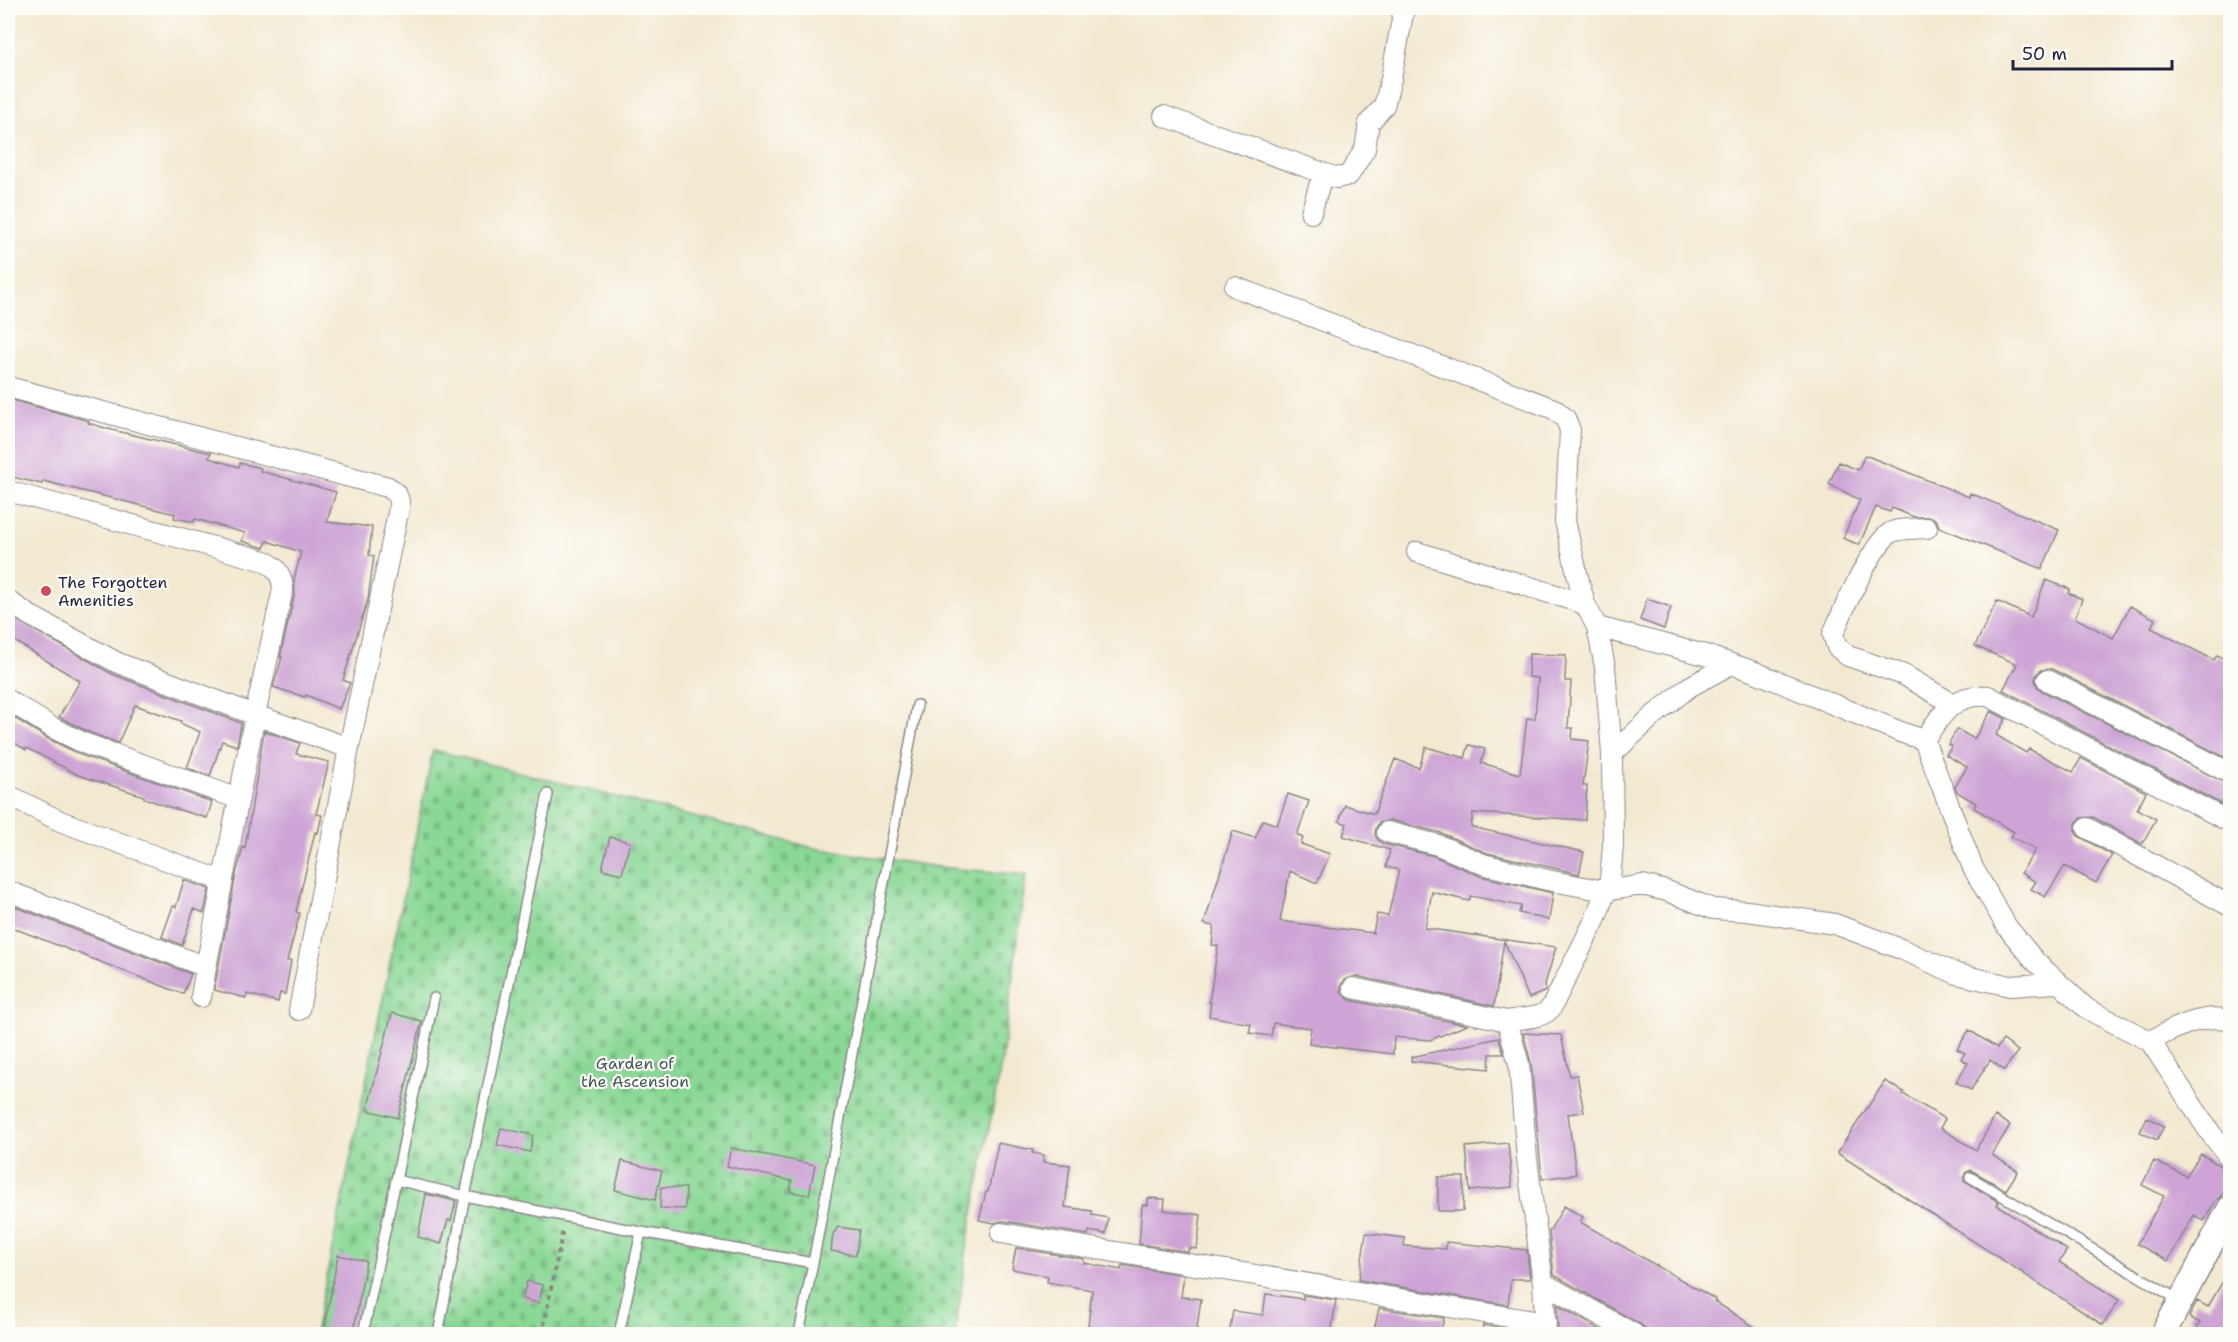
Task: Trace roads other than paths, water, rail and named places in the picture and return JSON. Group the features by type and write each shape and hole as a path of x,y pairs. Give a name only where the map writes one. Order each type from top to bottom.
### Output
{"street":[{"path":"1164,116 1337,178 1349,175 1365,149 1369,123 1384,106 1404,8"},
{"path":"1311,213 1323,173"},
{"path":"1235,287 1554,409 1565,418 1570,430 1565,521 1585,604 1597,627 1605,667 1612,754 1613,846 1610,879 1595,920 1551,1008 1540,1016 1507,1021 1353,988"},
{"path":"8,387 388,487 400,502 349,748 299,1010"},
{"path":"8,491 265,561 274,566 283,579 283,589 255,716 201,997"},
{"path":"1927,528 1892,532 1882,540 1873,553 1833,634 1837,647 1848,656 1904,675 1953,704"},
{"path":"1417,552 1585,604"},
{"path":"8,601 55,630 118,663 255,716 349,748"},
{"path":"1597,627 1731,664 1924,740"},
{"path":"1612,754 1689,687 1731,664"},
{"path":"2047,680 2230,773"},
{"path":"1924,740 1953,704 1973,695 1988,696 2230,822"},
{"path":"8,700 53,728 86,744 239,799"},
{"path":"1924,740 1973,868 2007,927 2035,961 2087,1010 2150,1041 2209,1131 2230,1158"},
{"path":"8,795 60,821 223,881"},
{"path":"2087,828 2230,906"},
{"path":"1387,832 1438,845 1502,869 1605,891 1642,885 1667,891 1713,909 1747,911 1835,924 1902,949 1958,974 2010,986 2058,983"},
{"path":"8,891 206,968"},
{"path":"2150,1041 2188,1023 2219,1017 2230,1020"},
{"path":"1001,1233 1546,1329 1519,1064 1507,1021"},
{"path":"2163,1335 2230,1208"},
{"path":"1543,1283 1634,1335"}],"lane":[{"path":"799,1335 917,705"},
{"path":"438,1335 548,794"},
{"path":"363,1335 434,998"},
{"path":"1970,1177 2181,1301"},
{"path":"396,1180 641,1232 813,1263"},
{"path":"619,1335 641,1232"}],"place":[{"name":"The Forgotten Amenities","path":"46,591"}],"park label":[{"name":"Garden of the Ascension","path":"635,1072"}]}
